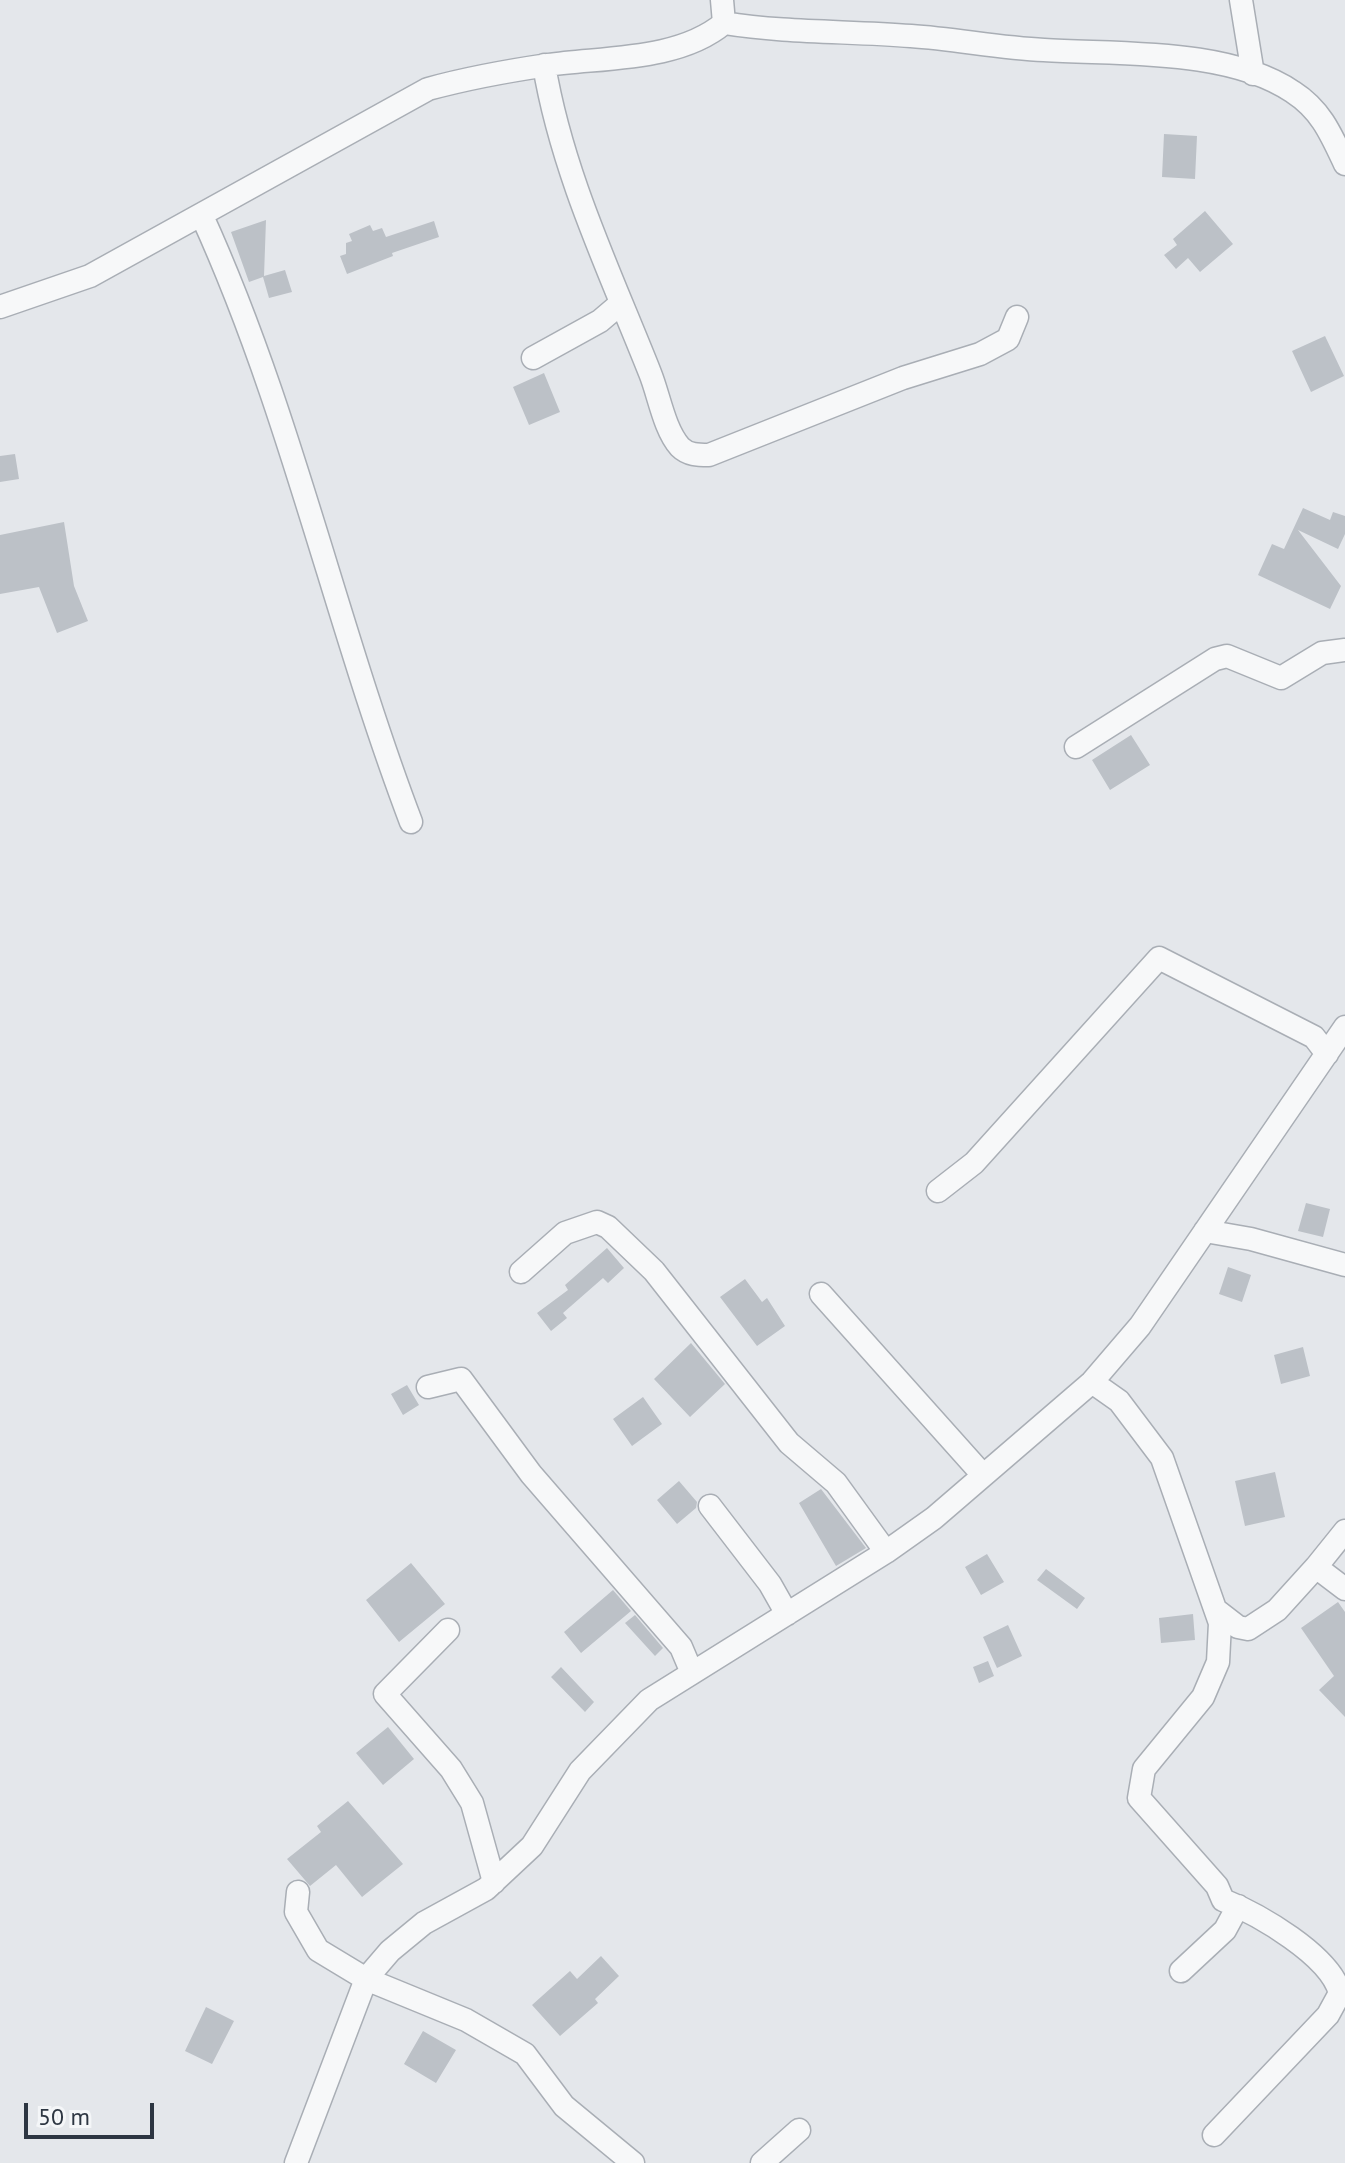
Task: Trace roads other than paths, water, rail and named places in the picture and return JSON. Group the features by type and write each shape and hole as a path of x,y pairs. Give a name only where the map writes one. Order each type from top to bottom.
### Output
{"street":[{"path":"1241,0 1253,74"},
{"path":"0,307 90,276 428,89 480,75 667,49 707,37 723,11 770,30 912,36 1033,50 1201,60 1253,74 1291,90 1338,130 1345,164"},
{"path":"544,65 549,97 583,208 668,422 680,446 693,455 709,455 903,378 980,354 1008,339 1017,317"},
{"path":"202,216 272,394 371,717 411,822"},
{"path":"533,358 600,321 620,304"},
{"path":"1076,747 1215,659 1227,656 1281,678 1322,653 1345,650"},
{"path":"938,1191 974,1163 1159,958 1314,1037 1327,1054"},
{"path":"296,2163 366,1979 390,1951 424,1923 494,1882 532,1846 580,1771 649,1700 886,1552 934,1518 1092,1382 1140,1326 1345,1027"},
{"path":"521,1272 565,1233 597,1222 608,1227 654,1271 789,1443 836,1483 886,1552"},
{"path":"1205,1231 1251,1239 1345,1265"},
{"path":"821,1294 982,1474"},
{"path":"428,1387 461,1379 531,1474 681,1647 692,1673"},
{"path":"1092,1382 1119,1401 1162,1458 1203,1583 1216,1610 1221,1645 1218,1662 1203,1697 1144,1769 1139,1798 1217,1886 1223,1900 1301,1945 1337,1982 1340,1993 1328,2015 1214,2135"},
{"path":"710,1506 770,1584 787,1614"},
{"path":"1216,1610 1238,1627 1248,1629 1277,1610 1345,1531"},
{"path":"1316,1567 1345,1589"},
{"path":"448,1630 385,1694 451,1769 472,1803 494,1882"},
{"path":"298,1892 296,1912 318,1950 366,1979 466,2020 525,2054 564,2106 633,2163"},
{"path":"1181,1971 1225,1930 1238,1906"},
{"path":"762,2163 799,2130"}]}
